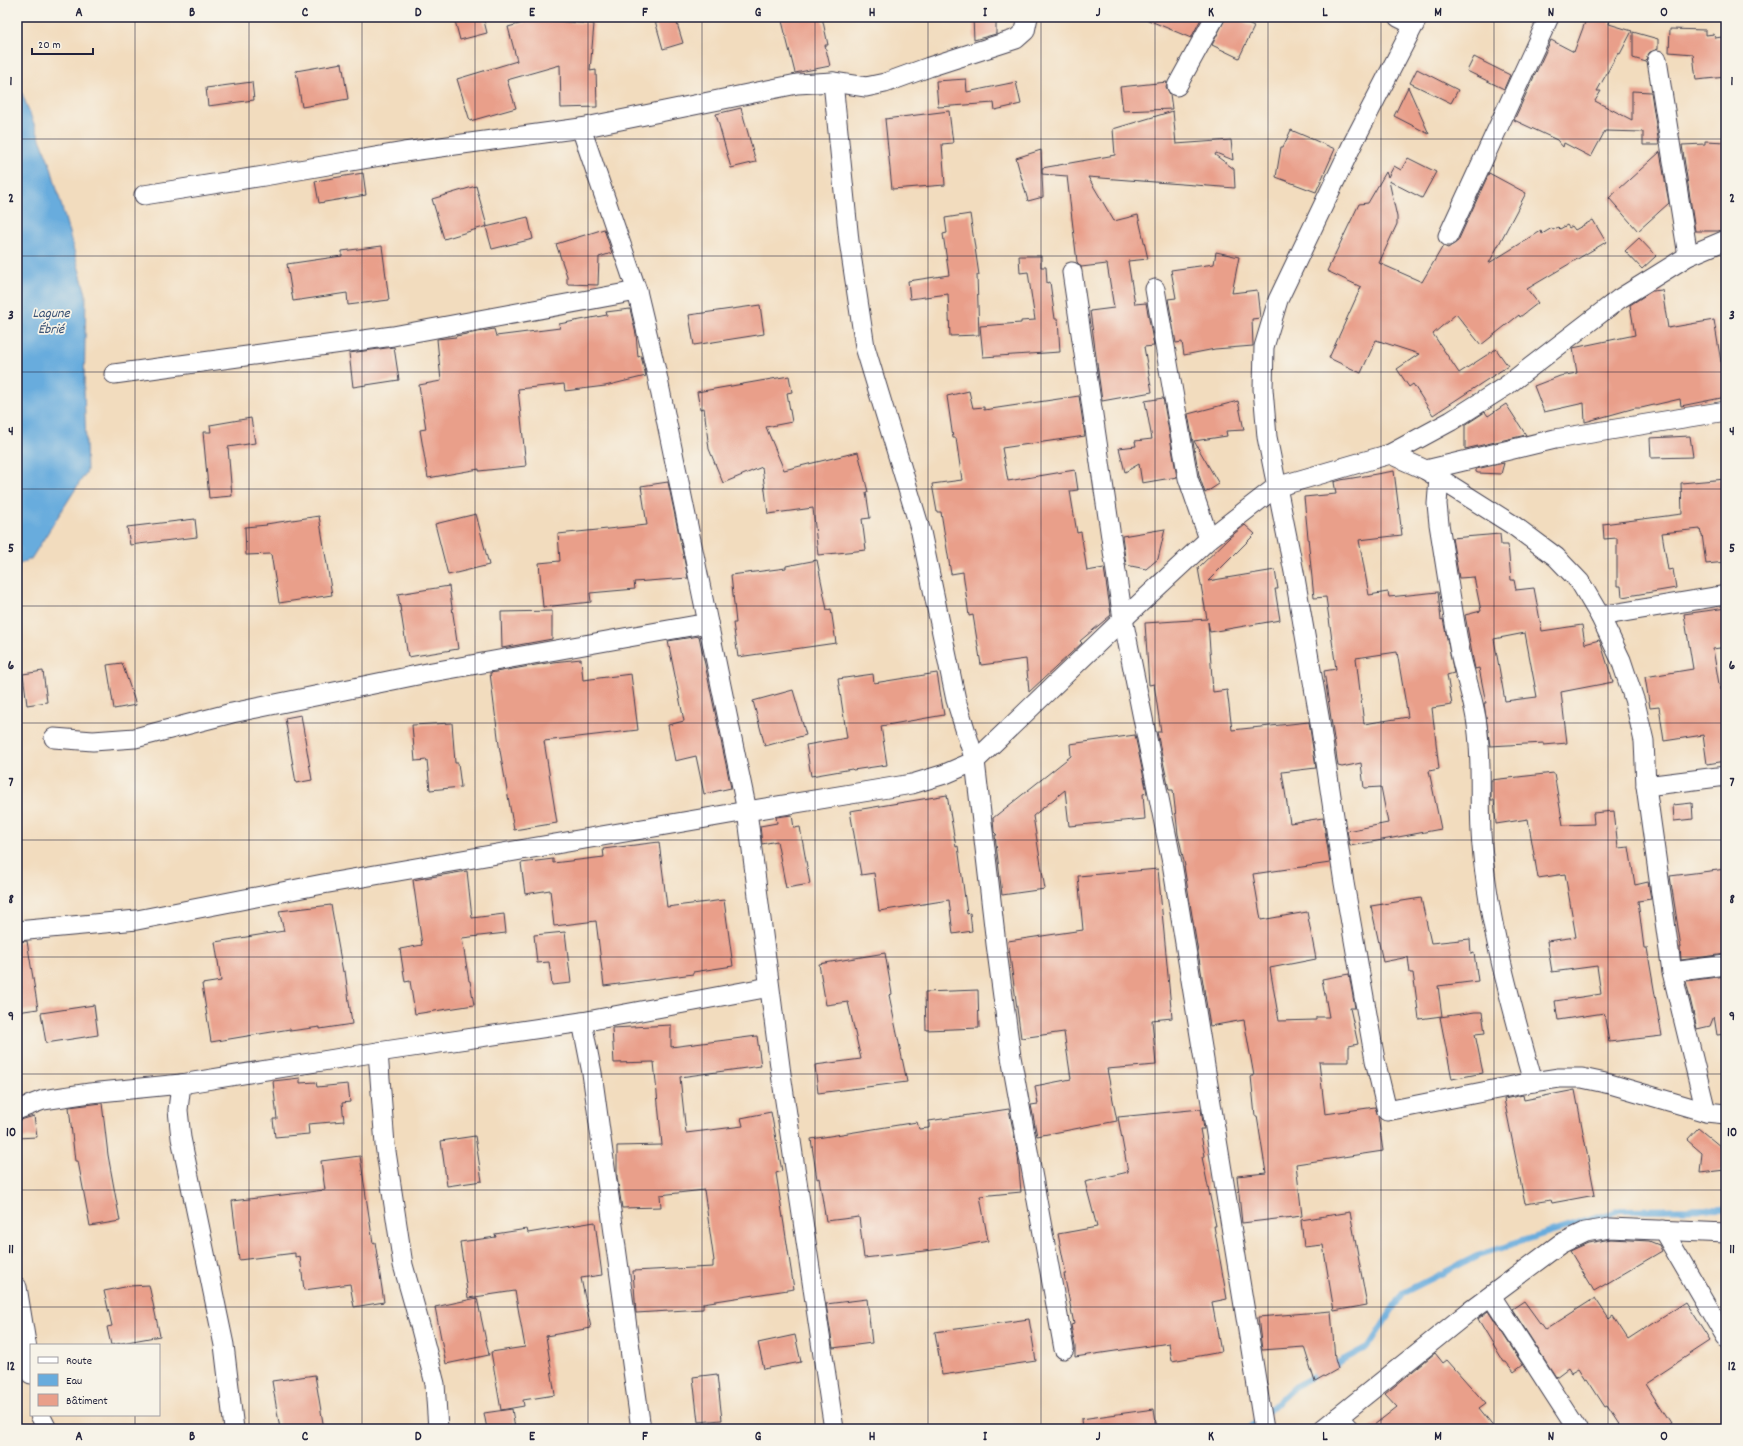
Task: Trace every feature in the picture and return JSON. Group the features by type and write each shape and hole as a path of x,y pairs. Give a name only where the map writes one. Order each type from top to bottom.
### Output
{"street":[{"path":"144,195 404,152 581,128 797,84 833,82 866,87 885,83 928,67 1016,39 1025,31 1028,17"},
{"path":"1177,86 1215,17"},
{"path":"1448,236 1549,17"},
{"path":"1410,20 1278,300 1264,347 1263,389 1267,437 1294,572 1319,716 1344,883 1374,1060 1387,1111 1533,1082 1559,1078 1582,1078 1610,1084 1706,1112 1726,1114"},
{"path":"1657,60 1688,256"},
{"path":"833,82 850,241 865,347 897,448 921,532 956,700 975,761 1010,1056 1064,1349"},
{"path":"581,128 637,291 657,375 747,811 770,987 834,1429"},
{"path":"17,931 137,920 323,884 912,784 946,774 975,761 1209,539 1276,488 1390,454 1451,421 1506,386 1619,300 1688,256 1726,240"},
{"path":"1072,272 1123,619 1172,863 1264,1429"},
{"path":"1155,289 1188,478 1209,539"},
{"path":"114,374 393,336 637,291"},
{"path":"1432,474 1555,439 1726,411"},
{"path":"1390,454 1432,474 1513,524 1556,557 1580,582 1600,616 1621,660 1636,702 1644,741 1646,786 1672,972 1706,1112"},
{"path":"1432,474 1461,654 1474,703 1478,727 1481,764 1482,844 1488,898 1497,948 1533,1082"},
{"path":"1600,616 1726,595"},
{"path":"54,738 93,741 135,738 232,713 432,672 708,623"},
{"path":"1646,786 1726,776"},
{"path":"1672,972 1726,965"},
{"path":"17,1110 43,1100 181,1084 378,1052 582,1022 770,987"},
{"path":"582,1022 592,1073 641,1429"},
{"path":"378,1052 385,1145 403,1265 421,1329 434,1384 438,1429"},
{"path":"181,1084 178,1110 181,1138 224,1345 234,1429"},
{"path":"1337,1425 1491,1296 1560,1244 1586,1232 1610,1228 1726,1233"},
{"path":"1663,1230 1726,1338"},
{"path":"17,1287 30,1368"},
{"path":"1491,1296 1577,1429"},
{"path":"40,1416 47,1429"}],"water":[{"name":"Lagune Ébrié","path":"17,81 50,164 86,294 84,390 87,471 31,559 17,565"}],"building":[{"path":"454,17 483,17 487,33 460,40"},
{"path":"654,17 675,17 683,43 663,49"},
{"path":"781,17 822,17 828,45 825,45 830,66 795,73"},
{"path":"973,17 996,17 996,34 974,40"},
{"path":"1141,17 1202,17 1191,38"},
{"path":"1226,17 1234,17 1254,27 1239,58 1212,45"},
{"path":"1587,17 1611,17 1609,24 1632,31 1620,54 1618,53 1597,91 1601,91 1595,101 1632,120 1632,91 1651,92 1659,145 1643,145 1643,132 1605,131 1591,157 1564,143 1563,147 1557,140 1514,120 1551,40 1574,52"},
{"path":"541,18 542,20 594,24 590,71 596,70 597,107 561,108 560,65 507,80 516,108 470,121 457,79 517,61 508,27"},
{"path":"1670,29 1706,30 1706,35 1714,34 1715,38 1722,37 1726,77 1696,80 1693,54 1669,52"},
{"path":"1633,32 1658,39 1658,49 1650,52 1647,56 1646,62 1633,58"},
{"path":"1474,57 1510,75 1504,89 1467,71"},
{"path":"342,63 348,99 302,107 296,71"},
{"path":"1417,69 1458,90 1451,103 1410,83"},
{"path":"966,79 967,92 1016,82 1021,104 995,110 994,103 938,107 936,81"},
{"path":"252,82 254,100 208,106 206,88"},
{"path":"1167,82 1166,87 1170,94 1172,109 1123,111 1120,87"},
{"path":"1408,87 1429,134 1394,116"},
{"path":"741,108 756,162 731,168 716,114"},
{"path":"949,111 953,143 942,144 945,185 892,189 885,119"},
{"path":"1173,111 1176,144 1231,140 1233,160 1216,153 1215,155 1234,169 1235,188 1088,177 1114,221 1138,215 1148,259 1128,261 1135,304 1146,303 1154,346 1144,347 1152,392 1102,401 1090,311 1114,308 1107,264 1081,267 1077,262 1067,176 1042,174 1042,168 1115,155 1113,129"},
{"path":"1291,130 1335,149 1316,192 1276,177 1281,147 1283,147"},
{"path":"1705,141 1726,142 1726,229 1718,231 1695,231 1682,145 1705,144"},
{"path":"1041,150 1043,197 1028,201 1016,158"},
{"path":"1660,152 1669,203 1638,231 1609,198"},
{"path":"1408,158 1436,172 1422,198 1389,181 1397,217 1397,224 1379,263 1422,282 1443,246 1448,248 1458,241 1489,173 1526,193 1489,263 1541,231 1542,234 1552,228 1553,230 1558,227 1560,229 1567,225 1569,228 1572,226 1575,230 1593,220 1606,242 1527,289 1538,303 1520,317 1519,315 1481,345 1456,314 1433,334 1459,373 1496,349 1508,366 1433,415 1413,384 1409,387 1397,369 1419,354 1376,340 1361,373 1329,358 1361,287 1327,271 1359,204 1368,203 1386,172 1388,177 1394,166 1401,170"},
{"path":"363,173 366,195 319,203 315,181"},
{"path":"476,186 487,226 444,239 432,199"},
{"path":"970,214 979,275 977,275 979,335 950,336 948,294 910,299 908,281 949,275 943,234 947,233 945,218"},
{"path":"528,217 533,239 492,249 486,227"},
{"path":"604,229 612,253 599,257 598,285 567,284 567,276 556,244"},
{"path":"1639,238 1656,256 1642,269 1625,251"},
{"path":"382,246 389,300 348,305 347,293 293,301 287,264 342,256 342,251"},
{"path":"1216,252 1239,257 1232,293 1257,290 1260,318 1252,319 1253,346 1215,349 1184,355 1182,342 1176,343 1168,299 1176,298 1171,270 1214,264"},
{"path":"1019,256 1041,256 1041,267 1046,267 1047,283 1050,282 1055,319 1058,319 1060,352 983,357 980,326 1021,323 1021,321 1035,320 1028,272 1020,273"},
{"path":"1662,290 1668,328 1714,320 1721,362 1726,362 1726,397 1681,406 1680,399 1635,408 1585,422 1584,403 1544,412 1534,386 1560,376 1577,373 1573,348 1635,335 1630,305 1652,291"},
{"path":"760,305 764,334 694,345 689,315"},
{"path":"630,309 636,334 638,357 641,356 646,376 605,386 565,391 564,384 518,389 526,466 479,471 479,469 428,478 420,430 426,429 419,385 441,381 437,339 456,337 494,329 496,336 560,328 559,324 607,315 606,312"},
{"path":"394,347 399,380 353,387 349,353"},
{"path":"789,376 792,392 787,393 792,422 766,427 784,470 858,452 868,492 866,492 870,518 862,519 866,550 818,555 813,508 768,514 762,467 723,483 709,449 704,408 700,409 697,392"},
{"path":"969,391 973,408 984,407 984,410 1079,396 1085,436 1002,448 1008,481 1075,470 1078,490 1070,491 1077,533 1081,532 1087,571 1104,568 1111,615 1080,641 1082,643 1029,692 1026,659 981,665 973,615 969,616 963,572 951,574 941,512 937,512 932,484 962,480 956,438 953,438 947,396"},
{"path":"1163,398 1177,477 1142,483 1139,464 1125,472 1119,448 1136,446 1135,441 1152,439 1145,401"},
{"path":"1238,401 1244,430 1226,431 1227,436 1194,441 1219,484 1205,493 1199,475 1188,414"},
{"path":"1506,404 1526,435 1465,449 1465,425 1485,412 1488,416"},
{"path":"251,418 255,443 228,447 232,496 209,498 203,432 211,432 210,425"},
{"path":"1690,436 1693,457 1651,458 1650,438"},
{"path":"1504,463 1501,474 1476,472 1476,469"},
{"path":"1394,471 1402,535 1359,540 1369,595 1388,592 1389,597 1438,592 1441,620 1443,619 1454,673 1447,675 1452,705 1432,708 1439,769 1429,771 1441,829 1350,846 1347,831 1388,823 1381,787 1364,788 1361,763 1342,767 1338,766 1324,671 1336,669 1326,597 1314,598 1304,497 1336,494 1334,482","holes":["1397,652 1408,717 1364,724 1356,658"]},
{"path":"1726,479 1726,562 1706,564 1700,529 1662,533 1668,570 1673,569 1676,588 1622,597 1621,586 1617,586 1617,538 1604,539 1603,524 1682,514 1681,483"},
{"path":"668,482 688,578 634,582 635,589 590,593 591,602 543,607 539,563 560,561 558,534 647,525 641,486"},
{"path":"476,514 489,565 448,575 435,524"},
{"path":"319,516 332,595 279,603 271,554 246,555 245,527 267,525 266,524"},
{"path":"195,519 197,537 130,545 127,527"},
{"path":"1245,525 1255,534 1208,581 1275,570 1278,589 1275,589 1280,620 1210,632 1208,622 1213,692 1227,690 1232,730 1309,722 1316,768 1282,772 1290,823 1323,818 1330,863 1253,874 1261,920 1307,912 1316,959 1270,968 1279,1021 1316,1020 1316,1017 1329,1017 1322,979 1349,974 1355,1008 1350,1008 1358,1044 1349,1046 1349,1062 1319,1062 1325,1114 1375,1107 1378,1116 1383,1151 1296,1164 1302,1216 1242,1223 1237,1176 1266,1173 1257,1116 1255,1116 1251,1076 1254,1076 1244,1020 1210,1026 1185,866 1178,834 1173,790 1169,790 1157,732 1161,732 1154,684 1149,685 1145,623 1207,619 1198,568 1230,537"},
{"path":"1165,529 1158,559 1146,569 1126,565 1122,536"},
{"path":"1500,534 1501,545 1508,545 1511,580 1514,580 1516,590 1534,588 1542,631 1582,625 1585,644 1599,640 1613,682 1561,692 1567,743 1490,746 1484,703 1486,703 1479,668 1475,669 1465,615 1481,611 1474,577 1459,578 1452,538","holes":["1525,633 1537,697 1505,701 1494,639"]},
{"path":"817,560 827,610 831,609 836,643 738,657 733,623 736,623 731,575 786,568 786,566"},
{"path":"449,586 458,649 408,657 398,594"},
{"path":"1726,608 1726,647 1713,649 1720,690 1726,689 1726,761 1707,764 1703,735 1664,741 1659,707 1650,708 1645,677 1693,669 1684,614"},
{"path":"552,611 552,639 502,648 501,612"},
{"path":"699,636 731,788 704,794 696,756 675,761 668,725 684,721 668,641"},
{"path":"581,659 583,680 631,674 638,730 544,741 557,823 514,830 499,745 490,673 553,662"},
{"path":"122,663 136,705 114,709 107,665"},
{"path":"43,671 47,702 27,705 23,674"},
{"path":"937,673 944,715 881,726 887,765 811,776 806,745 847,738 838,679 873,674 874,683"},
{"path":"793,690 806,735 765,746 753,701"},
{"path":"301,715 312,780 296,783 285,718"},
{"path":"452,723 455,763 458,763 461,787 430,790 427,760 415,761 412,725"},
{"path":"1135,735 1147,793 1143,794 1145,819 1069,826 1065,790 1033,816 1045,889 1002,895 995,835 997,835 994,832 993,818 1071,756 1070,744"},
{"path":"1554,773 1563,825 1594,824 1593,813 1614,811 1618,848 1629,847 1635,885 1648,882 1651,899 1638,901 1644,948 1647,948 1662,1036 1609,1042 1604,1013 1558,1020 1555,1001 1601,994 1597,966 1552,972 1547,941 1576,937 1565,874 1538,878 1528,819 1496,824 1494,800 1491,800 1491,780"},
{"path":"947,795 956,847 958,846 967,914 970,913 972,931 953,934 949,900 879,911 874,873 861,875 850,811"},
{"path":"1692,803 1693,819 1674,821 1673,805"},
{"path":"792,815 794,828 800,827 810,884 786,888 777,841 762,844 760,826 777,823 776,817"},
{"path":"659,842 667,907 724,900 733,966 693,972 693,974 604,986 596,921 554,926 550,890 525,894 521,863 553,859 553,863 604,857 603,849"},
{"path":"1158,869 1172,1018 1152,1020 1156,1065 1107,1069 1117,1121 1037,1136 1031,1105 1038,1104 1035,1086 1071,1079 1064,1032 1021,1038 1008,941 1083,930 1078,876"},
{"path":"1726,869 1726,954 1681,960 1681,947 1670,876"},
{"path":"467,871 472,918 504,914 506,933 462,938 474,1005 415,1014 410,981 405,982 400,949 422,945 413,880"},
{"path":"1421,898 1431,943 1470,939 1471,954 1474,953 1478,981 1438,986 1442,1016 1419,1019 1413,973 1410,973 1408,957 1383,962 1371,906"},
{"path":"331,905 343,972 345,971 352,1024 320,1029 320,1027 290,1031 290,1029 211,1042 202,984 221,981 215,942 284,931 279,911"},
{"path":"565,932 571,983 552,985 549,962 537,963 534,935"},
{"path":"27,941 38,1009 17,1012 17,942"},
{"path":"885,953 892,994 889,995 907,1082 818,1093 815,1065 861,1059 848,1002 826,1005 819,964"},
{"path":"1726,976 1726,1034 1717,1035 1714,1016 1710,1026 1697,1029 1686,981"},
{"path":"978,990 979,1028 926,1030 925,992"},
{"path":"94,1005 98,1035 46,1043 41,1013"},
{"path":"1482,1012 1485,1033 1475,1034 1483,1073 1452,1079 1440,1017"},
{"path":"671,1025 671,1047 757,1036 761,1066 680,1077 686,1133 743,1126 741,1118 771,1112 782,1171 776,1173 794,1289 703,1303 703,1309 636,1313 633,1271 713,1267 714,1261 704,1190 660,1195 661,1207 622,1208 617,1177 617,1146 662,1145 654,1062 614,1063 612,1028"},
{"path":"300,1078 300,1083 316,1082 317,1087 348,1084 350,1102 342,1103 344,1121 308,1124 309,1134 275,1137 273,1119 277,1119 273,1081"},
{"path":"1575,1090 1595,1195 1552,1203 1551,1200 1525,1204 1504,1099 1523,1095 1524,1100"},
{"path":"102,1103 108,1155 120,1221 90,1226 78,1161 75,1161 69,1107"},
{"path":"1009,1109 1018,1156 1021,1192 980,1196 988,1241 950,1248 864,1258 859,1217 826,1221 819,1178 817,1179 811,1139 917,1122 919,1129 929,1128 929,1121"},
{"path":"1201,1109 1204,1129 1200,1129 1205,1156 1202,1157 1216,1226 1214,1226 1227,1299 1212,1302 1221,1352 1172,1361 1169,1343 1075,1357 1075,1347 1071,1325 1074,1324 1058,1234 1097,1227 1085,1182 1128,1172 1118,1117"},
{"path":"34,1116 37,1137 17,1138 17,1121"},
{"path":"1698,1128 1726,1151 1726,1170 1700,1173 1702,1153 1687,1140"},
{"path":"475,1136 482,1181 447,1186 441,1141"},
{"path":"360,1156 373,1243 375,1242 384,1302 354,1307 350,1284 304,1290 300,1256 295,1257 295,1253 239,1260 232,1201 325,1190 321,1161"},
{"path":"1350,1212 1367,1305 1334,1311 1323,1245 1304,1247 1301,1220"},
{"path":"595,1222 602,1275 581,1278 591,1328 546,1336 555,1395 523,1400 524,1406 501,1410 491,1352 525,1347 515,1291 468,1298 460,1242 496,1237 495,1234 527,1229 528,1233"},
{"path":"1611,1239 1649,1241 1659,1245 1662,1251 1594,1291 1570,1251 1588,1243"},
{"path":"149,1285 160,1336 111,1344 107,1327 112,1326 104,1291 130,1286"},
{"path":"477,1298 489,1355 446,1364 435,1307"},
{"path":"1595,1298 1609,1319 1613,1316 1628,1339 1685,1302 1710,1341 1646,1383 1672,1424 1664,1429 1622,1429 1607,1406 1605,1407 1587,1379 1585,1380 1578,1369 1571,1373 1568,1368 1556,1377 1512,1309 1524,1301 1545,1330"},
{"path":"867,1299 872,1343 833,1348 826,1304"},
{"path":"1331,1311 1335,1359 1338,1369 1315,1382 1304,1347 1262,1350 1258,1317"},
{"path":"1488,1311 1523,1365 1514,1372 1506,1362 1504,1362 1478,1319"},
{"path":"1029,1319 1036,1361 942,1375 935,1332"},
{"path":"795,1335 801,1362 764,1369 758,1343"},
{"path":"1435,1353 1443,1363 1447,1360 1486,1404 1479,1409 1495,1429 1369,1429 1397,1407 1385,1394"},
{"path":"717,1374 722,1420 698,1422 693,1377"},
{"path":"315,1375 324,1429 280,1429 272,1381"},
{"path":"512,1409 515,1429 487,1429 484,1413"},
{"path":"1154,1409 1157,1429 1082,1429 1081,1419"}],"waterway":[{"path":"1330,1367 1369,1346 1403,1293 1479,1255 1620,1210 1726,1209"},
{"path":"1265,1414 1294,1387 1320,1373"},
{"path":"1249,1429 1259,1420"}]}
